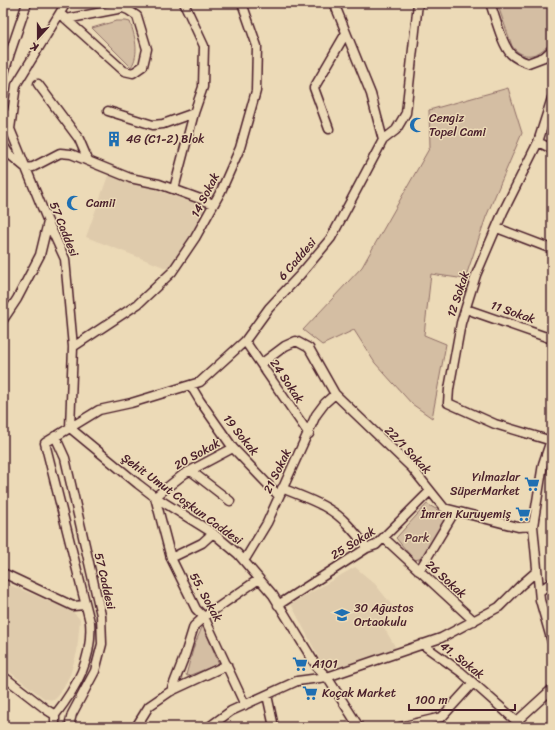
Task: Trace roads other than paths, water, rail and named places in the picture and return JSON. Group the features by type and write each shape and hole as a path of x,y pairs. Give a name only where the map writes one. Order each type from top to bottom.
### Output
{"street":[{"path":"3,77 27,3"},
{"path":"10,129 16,86 63,16 66,3"},
{"path":"174,189 202,87 204,46 184,3"},
{"name":"14 Sokak","path":"73,347 138,304 172,272 195,238 221,191 240,148 256,91 257,46 242,3"},
{"path":"334,3 371,94 384,140"},
{"name":"6 Caddesi","path":"70,428 99,410 131,403 191,386 200,382 245,341 269,308 300,275 331,238 384,140 396,130 406,113 418,3"},
{"path":"490,3 505,45 519,60 528,63 544,57 552,50"},
{"path":"123,8 128,10 137,16 143,34 147,49 143,66 133,73 124,71 63,16 123,8"},
{"path":"329,129 314,88 346,33"},
{"path":"38,84 79,139 88,160"},
{"name":"12 Sokak","path":"552,98 538,142 503,212 476,275 461,323 449,389 448,403 495,424 552,439"},
{"name":"57 Caddesi","path":"3,108 48,222 65,259 73,347 70,428"},
{"path":"108,111 154,125 163,124 194,113"},
{"path":"538,142 552,149"},
{"path":"3,145 9,154 26,168 33,167 60,153 71,154 130,178 159,184 214,204"},
{"path":"3,320 17,299 40,255 48,222"},
{"path":"497,228 552,249"},
{"name":"11 Sokak","path":"466,309 552,339"},
{"name":"24 Sokak","path":"245,341 309,434"},
{"name":"22/1 Sokak","path":"261,364 285,346 296,341 309,348 336,394 412,468 444,508 518,527 533,526"},
{"name":"19 Sokak","path":"191,386 197,398 233,448 280,492"},
{"name":"21 Sokak","path":"244,561 266,523 309,434 316,415 325,403 336,394"},
{"path":"55,436 70,428"},
{"name":"Şehit Umut Coşkun Caddesi","path":"70,428 155,497 213,533 238,554 278,605 317,667 326,677 358,727"},
{"name":"57 Caddesi","path":"55,715 80,678 90,646 90,630 45,443 55,436 65,458 101,615 102,644 95,671 72,714 70,722 72,727"},
{"path":"552,439 543,464 533,526 540,600 552,642"},
{"name":"20 Sokak","path":"155,497 184,474 233,448"},
{"path":"191,471 230,501"},
{"name":"25 Sokak","path":"278,605 367,548 376,545 430,491"},
{"path":"280,492 316,502 336,514 347,524 367,548"},
{"name":"55. Sokak","path":"155,497 171,558 196,609 204,617 245,705"},
{"path":"419,571 455,511"},
{"path":"171,558 202,543 213,533"},
{"name":"26 Sokak","path":"384,538 474,621"},
{"path":"209,727 231,711 297,681 326,677 441,638 499,607 537,571"},
{"path":"3,573 73,606 85,605"},
{"path":"171,691 194,626 204,617 259,579"},
{"path":"540,590 552,582"},
{"name":"41. Sokak","path":"422,644 461,672 518,725"},
{"path":"136,727 149,706 171,691 227,665"},
{"path":"3,676 46,710 55,715 55,727"},
{"path":"400,727 442,716 473,683"},
{"path":"518,725 552,689"},
{"path":"267,695 274,727"}],"place":[{"name":"Cengiz Topel Cami","path":"417,125"},
{"name":"4G (C1-2) Blok","path":"114,139"},
{"name":"Camii","path":"74,203"},
{"name":"Yılmazlar SüperMarket","path":"532,484"},
{"name":"İmren Kuruyemiş","path":"523,514"},
{"name":"30 Ağustos Ortaokulu","path":"342,615"},
{"name":"A101","path":"300,664"},
{"name":"Koçak Market","path":"310,693"}],"park label":[{"name":"Park","path":"417,538"}]}
